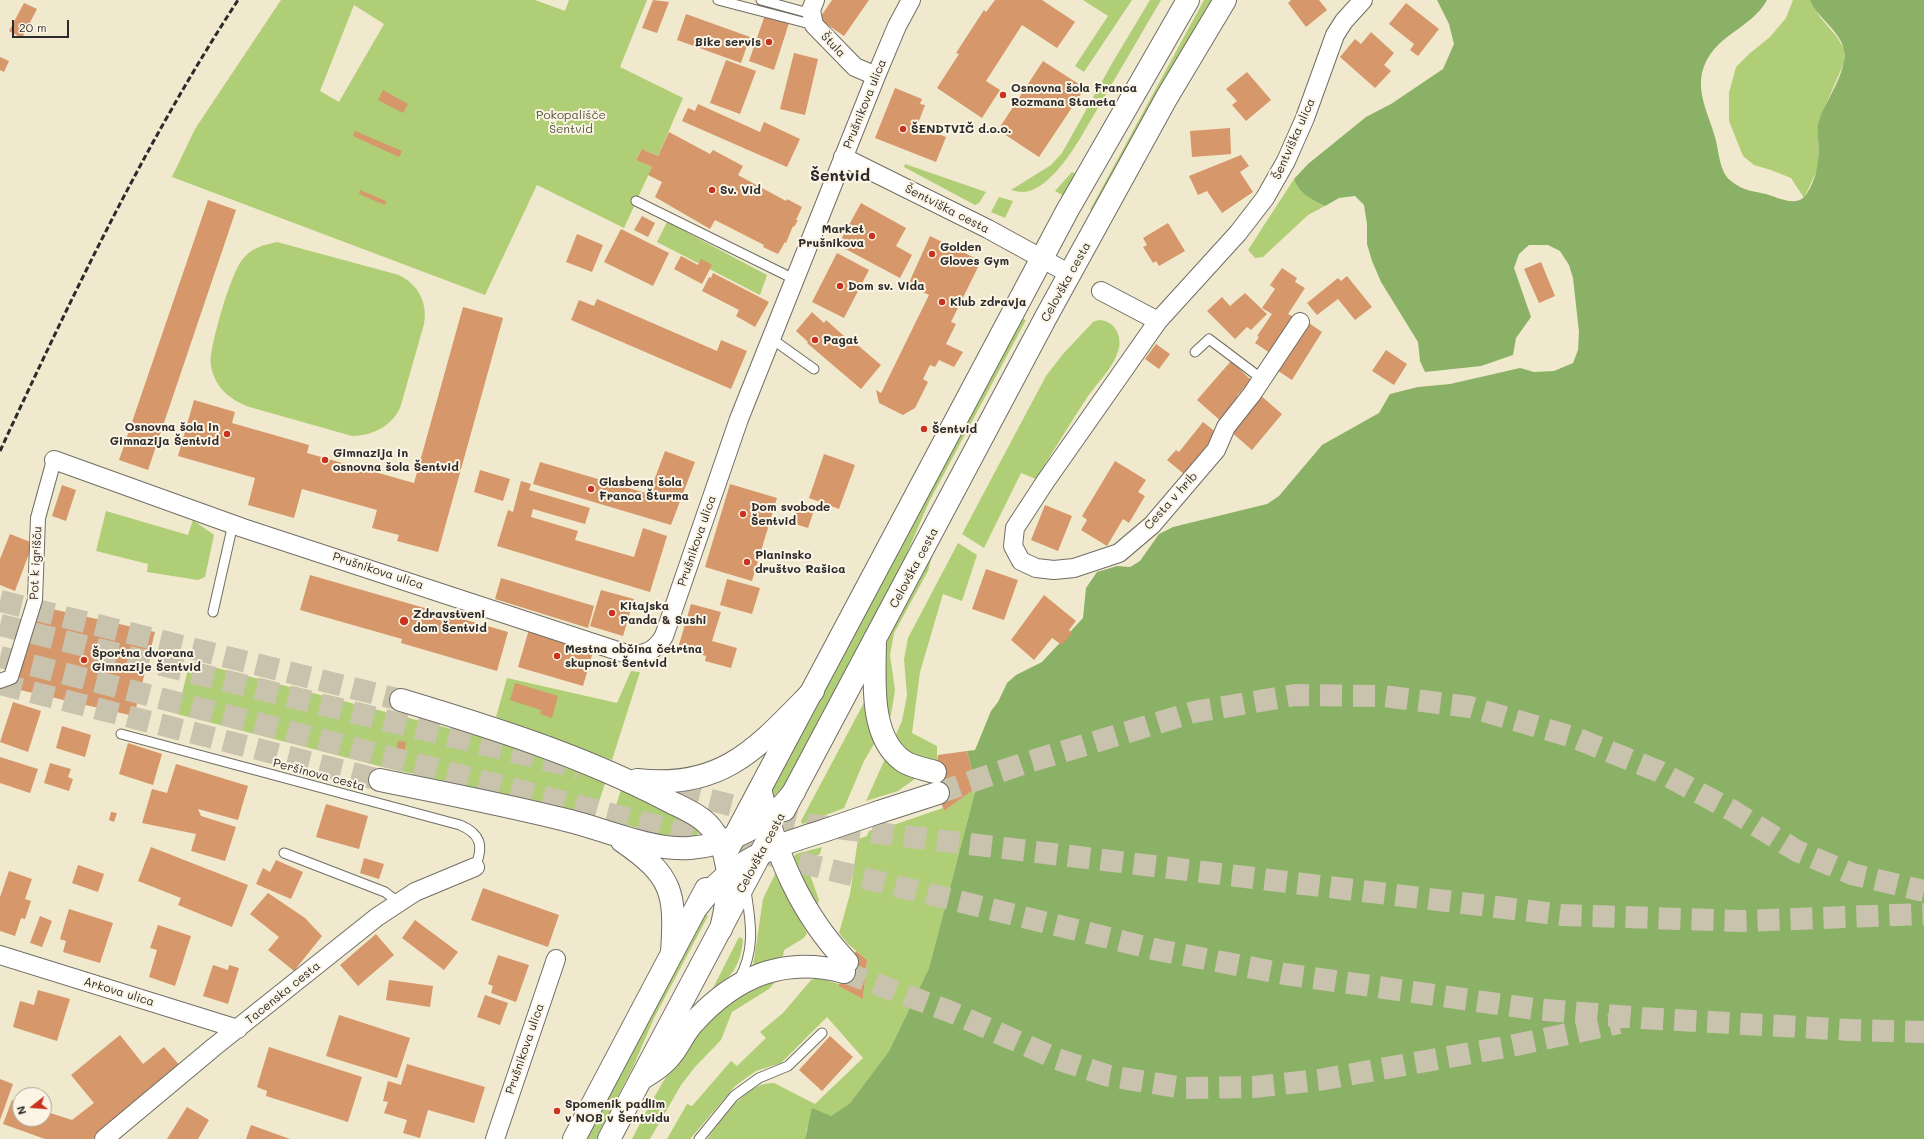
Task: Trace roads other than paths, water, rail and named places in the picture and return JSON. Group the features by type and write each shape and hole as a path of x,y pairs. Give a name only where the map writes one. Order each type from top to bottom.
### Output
{"main road":[{"path":"574,1139 698,906 730,858 760,789 1067,211 1188,0"},
{"name":"Celovška cesta","path":"769,838 780,808 794,792 1070,274 1167,98 1225,0"},
{"path":"730,858 769,838 826,830 879,812 936,782 914,766 904,762 895,754 882,733 879,723 875,681 876,639"},
{"path":"617,775 658,782 674,782 712,772 732,763 761,743 813,691"},
{"path":"401,700 512,735 617,775 698,816 710,827 730,858 726,903 721,929 609,1139"},
{"path":"380,780 524,810 654,844 674,848 697,847 730,858 749,858 769,838"},
{"path":"641,1079 658,1068 672,1055 694,1022 734,987 750,978 779,968 840,964 812,920 769,838 760,789"},
{"path":"599,829 653,864 668,885 674,912 672,953"}],"street":[{"name":"Prušnikova ulica","path":"54,460 233,524 630,655 643,654 652,651 664,636 739,420 876,76 897,26 911,0"},
{"name":"Šentviška ulica","path":"1158,321 1238,232 1265,198 1286,161 1305,118 1335,35 1344,21 1364,0"},
{"name":"Štula","path":"814,13 854,67 876,76"},
{"name":"Šentviška cesta","path":"843,157 988,229 1070,274"},
{"path":"1101,290 1158,321"},
{"name":"Cesta v hrib","path":"1158,321 1045,482 1015,528 1013,546 1021,561 1036,568 1054,570 1074,568 1119,553 1152,525 1216,450 1226,427 1262,379 1300,322"},
{"name":"Pot k igrišču","path":"0,681 11,677 35,600 38,518 54,460"},
{"name":"Tacenska cesta","path":"104,1139 214,1046 238,1030 398,902 431,885 475,867"},
{"name":"Arkova ulica","path":"0,955 238,1030"},
{"name":"Prušnikova ulica","path":"495,1139 556,959"}],"lane":[{"path":"718,0 814,13"},
{"path":"761,0 814,13"},
{"path":"636,201 796,280"},
{"path":"772,339 814,369"},
{"path":"1194,352 1209,339 1262,379"},
{"path":"213,612 233,524"},
{"name":"Peršinova cesta","path":"121,734 460,825 472,832 478,839 480,853 475,867"},
{"path":"284,854 385,892 398,902"},
{"path":"730,858 752,929 748,957 743,972 734,987"},
{"path":"699,1139 734,1096 759,1078 788,1066 822,1034"}],"tunnel":[{"path":"0,601 401,700"},
{"path":"0,625 579,768"},
{"path":"0,657 786,859 1158,950 1285,974 1534,1009 1642,1018 1850,1030 1924,1032"},
{"path":"0,684 380,780"},
{"path":"938,793 1025,763 1194,712 1295,695 1383,696 1470,707 1573,737 1658,771 1733,811 1797,851 1852,874 1924,891"},
{"path":"646,784 811,825 1563,915 1743,921 1924,914"},
{"path":"844,972 951,1012 1057,1059 1109,1076 1184,1088 1254,1087 1319,1080 1511,1046 1619,1023"}],"railway":[{"path":"0,451 54,335 111,221 172,109 238,0"}],"place":[{"name":"Bike servis","path":"769,42"},
{"name":"Osnovna šola Franca Rozmana Staneta","path":"1003,95"},
{"name":"ŠENDTVIČ d.o.o.","path":"903,129"},
{"name":"Sv. Vid","path":"712,190"},
{"name":"Market Prušnikova","path":"872,236"},
{"name":"Golden Gloves Gym","path":"932,254"},
{"name":"Dom sv. Vida","path":"840,286"},
{"name":"Klub zdravja","path":"942,302"},
{"name":"Pagat","path":"815,340"},
{"name":"Šentvid","path":"924,429"},
{"name":"Osnovna šola in Gimnazija Šentvid","path":"227,434"},
{"name":"Gimnazija in osnovna šola Šentvid","path":"325,460"},
{"name":"Glasbena šola Franca Šturma","path":"591,489"},
{"name":"Dom svobode Šentvid","path":"743,514"},
{"name":"Planinsko društvo Rašica","path":"747,562"},
{"name":"Kitajska Panda & Sushi","path":"612,613"},
{"name":"Zdravstveni dom Šentvid","path":"404,621"},
{"name":"Mestna občina četrtna skupnost Šentvid","path":"557,656"},
{"name":"Športna dvorana Gimnazije Šentvid","path":"84,660"},
{"name":"Spomenik padlim v NOB v Šentvidu","path":"557,1111"}],"district":[{"name":"Šentvid","path":"840,176"}],"park label":[{"name":"Pokopališče Šentvid","path":"571,122"}]}
